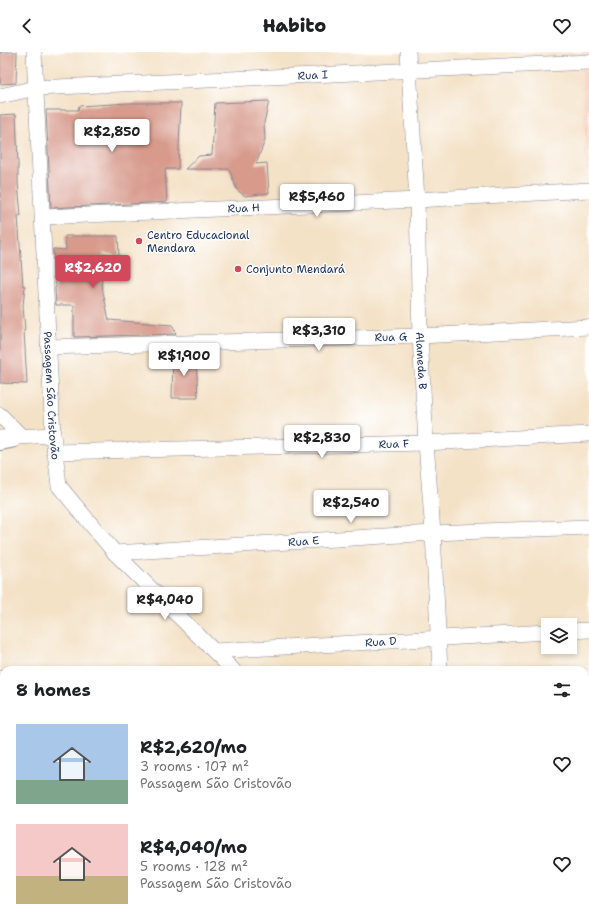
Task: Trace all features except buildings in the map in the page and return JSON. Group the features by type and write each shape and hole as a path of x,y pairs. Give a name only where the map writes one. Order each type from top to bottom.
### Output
{"street":[{"name":"Passagem São Cristovão","path":"34,52 53,435 59,486 115,553 229,666"},
{"name":"Alameda B","path":"408,52 417,200 420,336 433,533 440,666"},
{"name":"Rua I","path":"0,96 36,88 589,62"},
{"name":"Rua H","path":"43,217 417,200 589,190"},
{"name":"Rua G","path":"48,347 420,336 589,327"},
{"path":"0,415 22,436"},
{"name":"Rua F","path":"54,452 426,443 589,434"},
{"path":"0,438 53,435"},
{"name":"Rua E","path":"115,553 433,533 589,527"},
{"path":"577,631 589,630"},
{"name":"Rua D","path":"214,651 541,632"}],"lane":[{"path":"0,446 53,435"}],"shaded area":[{"path":"581,52 589,52 589,210"}],"place":[{"name":"Centro Educacional Mendara","path":"139,241"},
{"name":"Conjunto Mendará","path":"238,269"}]}
